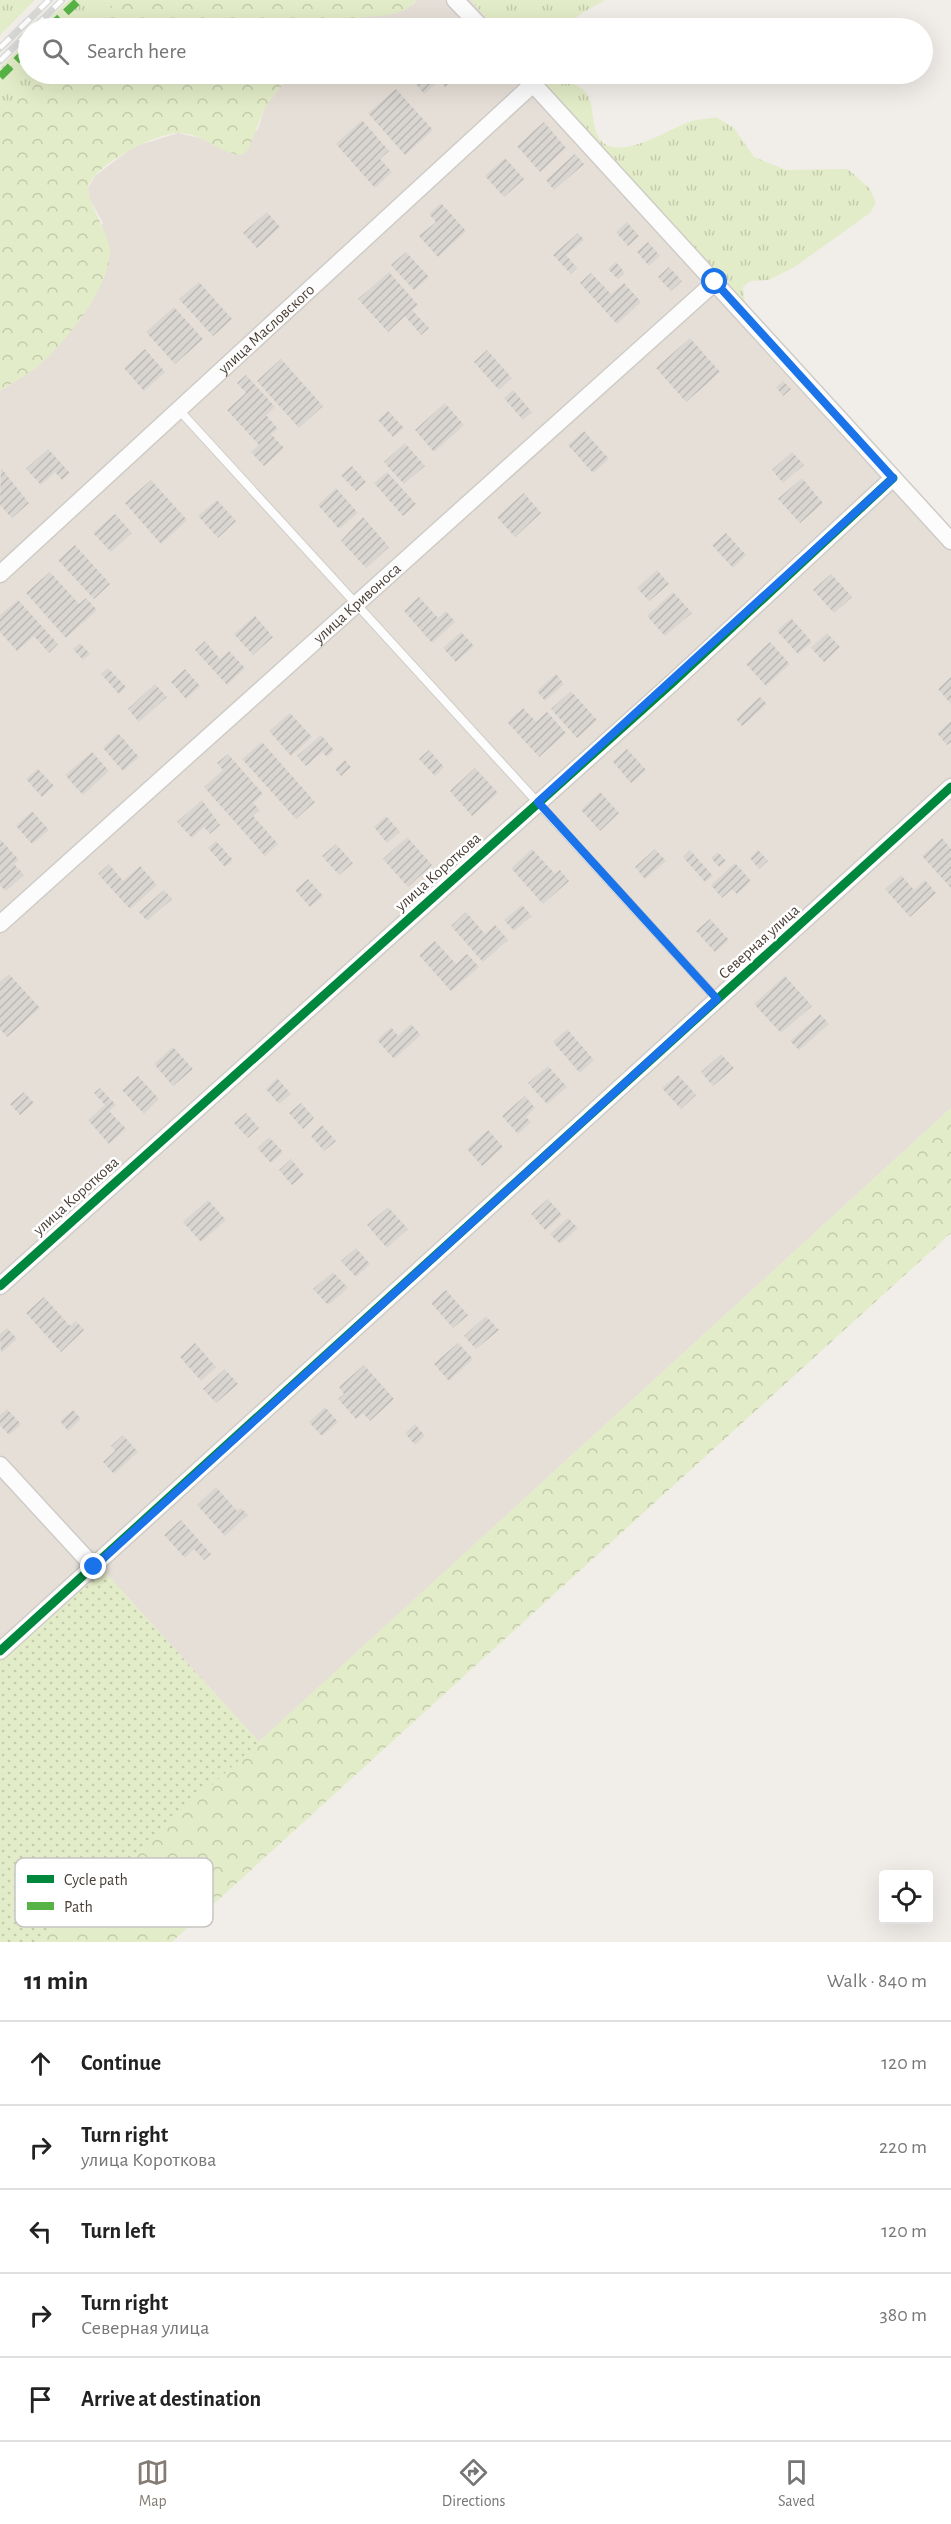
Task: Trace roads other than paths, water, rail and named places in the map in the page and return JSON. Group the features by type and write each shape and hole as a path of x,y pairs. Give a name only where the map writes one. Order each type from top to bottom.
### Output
{"street":[{"path":"455,0 472,18"},
{"name":"улица Масловского","path":"0,574 179,410 524,84"},
{"path":"534,84 951,541"},
{"name":"улица Кривоноса","path":"0,924 715,282"},
{"name":"улица Короткова","path":"0,1286 680,675 893,478"},
{"name":"Северная улица","path":"0,1651 951,787"},
{"path":"0,1464 94,1567"}],"lane":[{"path":"179,410 717,999"}],"railway":[{"path":"31,18 49,0"},
{"path":"44,18 62,0"},
{"path":"0,48 18,30"},
{"path":"0,61 18,43"}]}
